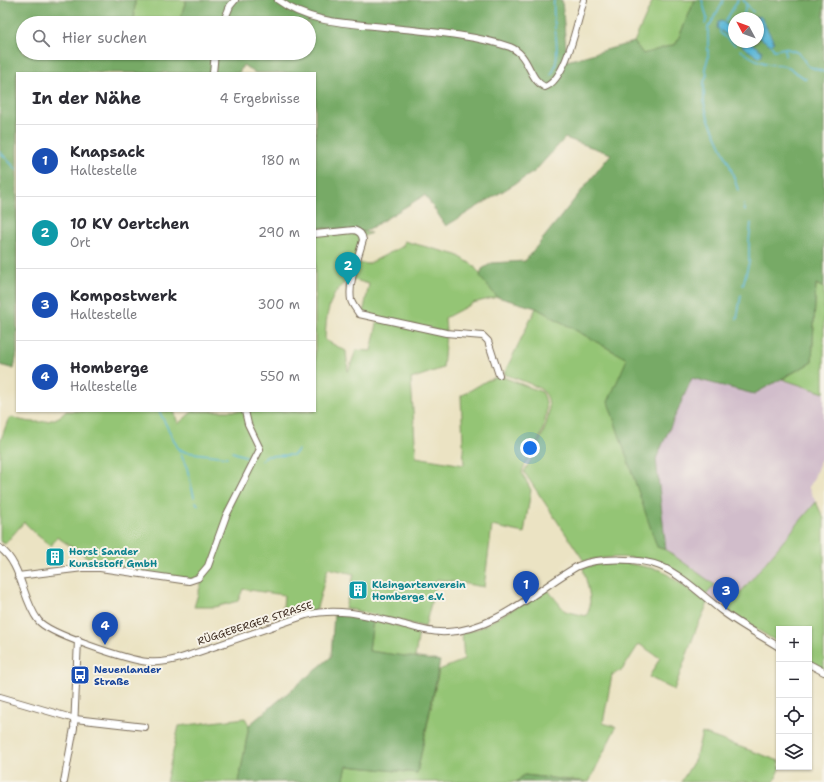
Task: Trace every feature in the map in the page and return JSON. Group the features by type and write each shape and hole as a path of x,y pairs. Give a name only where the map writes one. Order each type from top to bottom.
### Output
{"street":[{"path":"226,16 230,6 235,0"},
{"path":"278,0 306,16"},
{"path":"316,18 341,23 455,35 510,48 524,57 538,81 545,88 555,80 564,64 584,0"},
{"path":"213,72 214,60"},
{"path":"316,234 354,230 359,232 362,236 363,240 353,274 351,289 351,301 359,314 446,333 482,336 488,341 499,374"},
{"path":"18,576 94,568 189,581 195,580 204,573 208,566 226,516 260,448 248,424 245,412"},
{"name":"RÜGGEBERGER STRASSE","path":"0,548 8,556 18,576 31,609 39,622 51,631 137,660 161,662 184,657 306,615 321,612 354,612 423,630 446,633 462,631 476,627 518,606 578,566 589,562 611,560 661,566 676,575 731,618 776,645"},
{"path":"64,782 75,719 78,640"},
{"path":"812,666 824,672"},
{"path":"0,698 75,719 145,727"}],"shaded area":[{"path":"692,378 754,394 782,379 824,393 824,451 813,480 808,487 816,502 725,610 706,595 714,585 666,550 656,459"}],"green space":[{"path":"0,0 135,0 134,16 16,16 16,60 316,60 316,16 181,16 186,0 562,0 567,61 634,42 643,54 676,44 695,0 824,0 824,288 816,284 812,362 754,394 692,378 656,459 666,550 657,547 608,402 627,359 536,308 497,297 480,277 482,269 492,263 525,261 611,154 565,138 534,172 446,226 425,195 364,232 316,227 316,72 254,72 243,65 240,72 16,72 16,358 14,369 0,365"},
{"path":"135,0 186,0 181,16 134,16"},
{"path":"653,0 695,0 676,44 643,54 634,42"},
{"path":"316,227 371,233 360,238 354,263 368,264 403,246 404,241 457,255 473,265 497,297 473,303 445,318 446,332 363,314 369,284 351,279 337,290 330,305 326,322 325,340 346,351 348,372 356,350 371,351 378,319 446,334 443,368 411,379 416,457 464,465 461,396 486,381 500,376 542,392 546,404 544,426 539,440 524,466 522,473 531,490 524,533 492,526 484,587 437,579 425,627 345,608 354,574 328,568 316,611 283,622 284,595 243,589 238,601 215,607 194,607 202,581 99,565 57,537 51,546 24,522 5,544 0,541 0,442 8,420 12,417 25,421 40,422 55,419 65,412 174,412 178,424 192,412 316,412"},
{"path":"816,284 824,288 824,393 782,379 812,362"},
{"path":"536,308 627,359 657,547 666,550 715,585 706,595 677,572 658,562 637,558 614,557 584,561 524,472 539,444 547,421 549,409 548,400 541,389 504,374"},
{"path":"816,502 824,519 824,669 812,662 812,626 776,626 776,641 726,610"},
{"path":"626,563 661,570 708,603 697,627 674,690 649,677 660,658 639,644 623,669 612,675 603,723 616,727 589,782 524,775 516,782 343,782 347,766 417,773 439,670 464,660 462,633 480,628 547,589 565,611 586,616 589,611 590,599 583,568 597,564"},
{"path":"334,614 349,615 373,620 369,651 440,661 417,773 347,766 343,782 239,782 249,725 331,657"},
{"path":"373,620 419,631 415,658 369,651"},
{"path":"245,718 249,725 239,782 166,782 179,726"},
{"path":"702,733 776,760 776,770 780,770 774,782 681,782 695,759"},
{"path":"524,775 585,782 516,782"}],"water":[{"path":"722,21 728,26 728,36 717,28 718,22"},
{"path":"764,23 774,42 771,45 764,41"},
{"path":"745,48 758,48 762,51 762,55 758,57"}],"waterway":[{"path":"551,75 557,58 554,0"},
{"path":"702,0 707,18 705,24"},
{"path":"723,0 721,7 708,27 708,58 705,68 707,74 704,82 704,103 708,118 730,166 738,190"},
{"path":"725,22 738,0"},
{"path":"743,0 753,12"},
{"path":"744,12 746,5"},
{"path":"720,30 720,33 728,39"},
{"path":"771,45 774,50 785,48 799,53 808,66 824,72"},
{"path":"785,48 785,56"},
{"path":"740,50 759,61 787,67 806,79"},
{"path":"0,152 16,169"},
{"path":"744,204 745,211"},
{"path":"743,285 749,262 751,223"},
{"path":"737,319 741,295"},
{"path":"160,412 178,448 185,452 227,457"},
{"path":"178,448 187,468 194,497"},
{"path":"261,461 266,456 294,455 298,450"},
{"path":"232,452 251,458"}],"place":[{"name":"10 KV Oertchen","path":"348,285"},
{"name":"Horst Sander Kunststoff GmbH","path":"55,557"},
{"name":"Kleingartenverein Homberge e.V.","path":"358,590"},
{"name":"Knapsack","path":"526,604"},
{"name":"Kompostwerk","path":"726,610"},
{"name":"Homberge","path":"105,645"},
{"name":"Neuenlander Straße","path":"80,675"}]}
